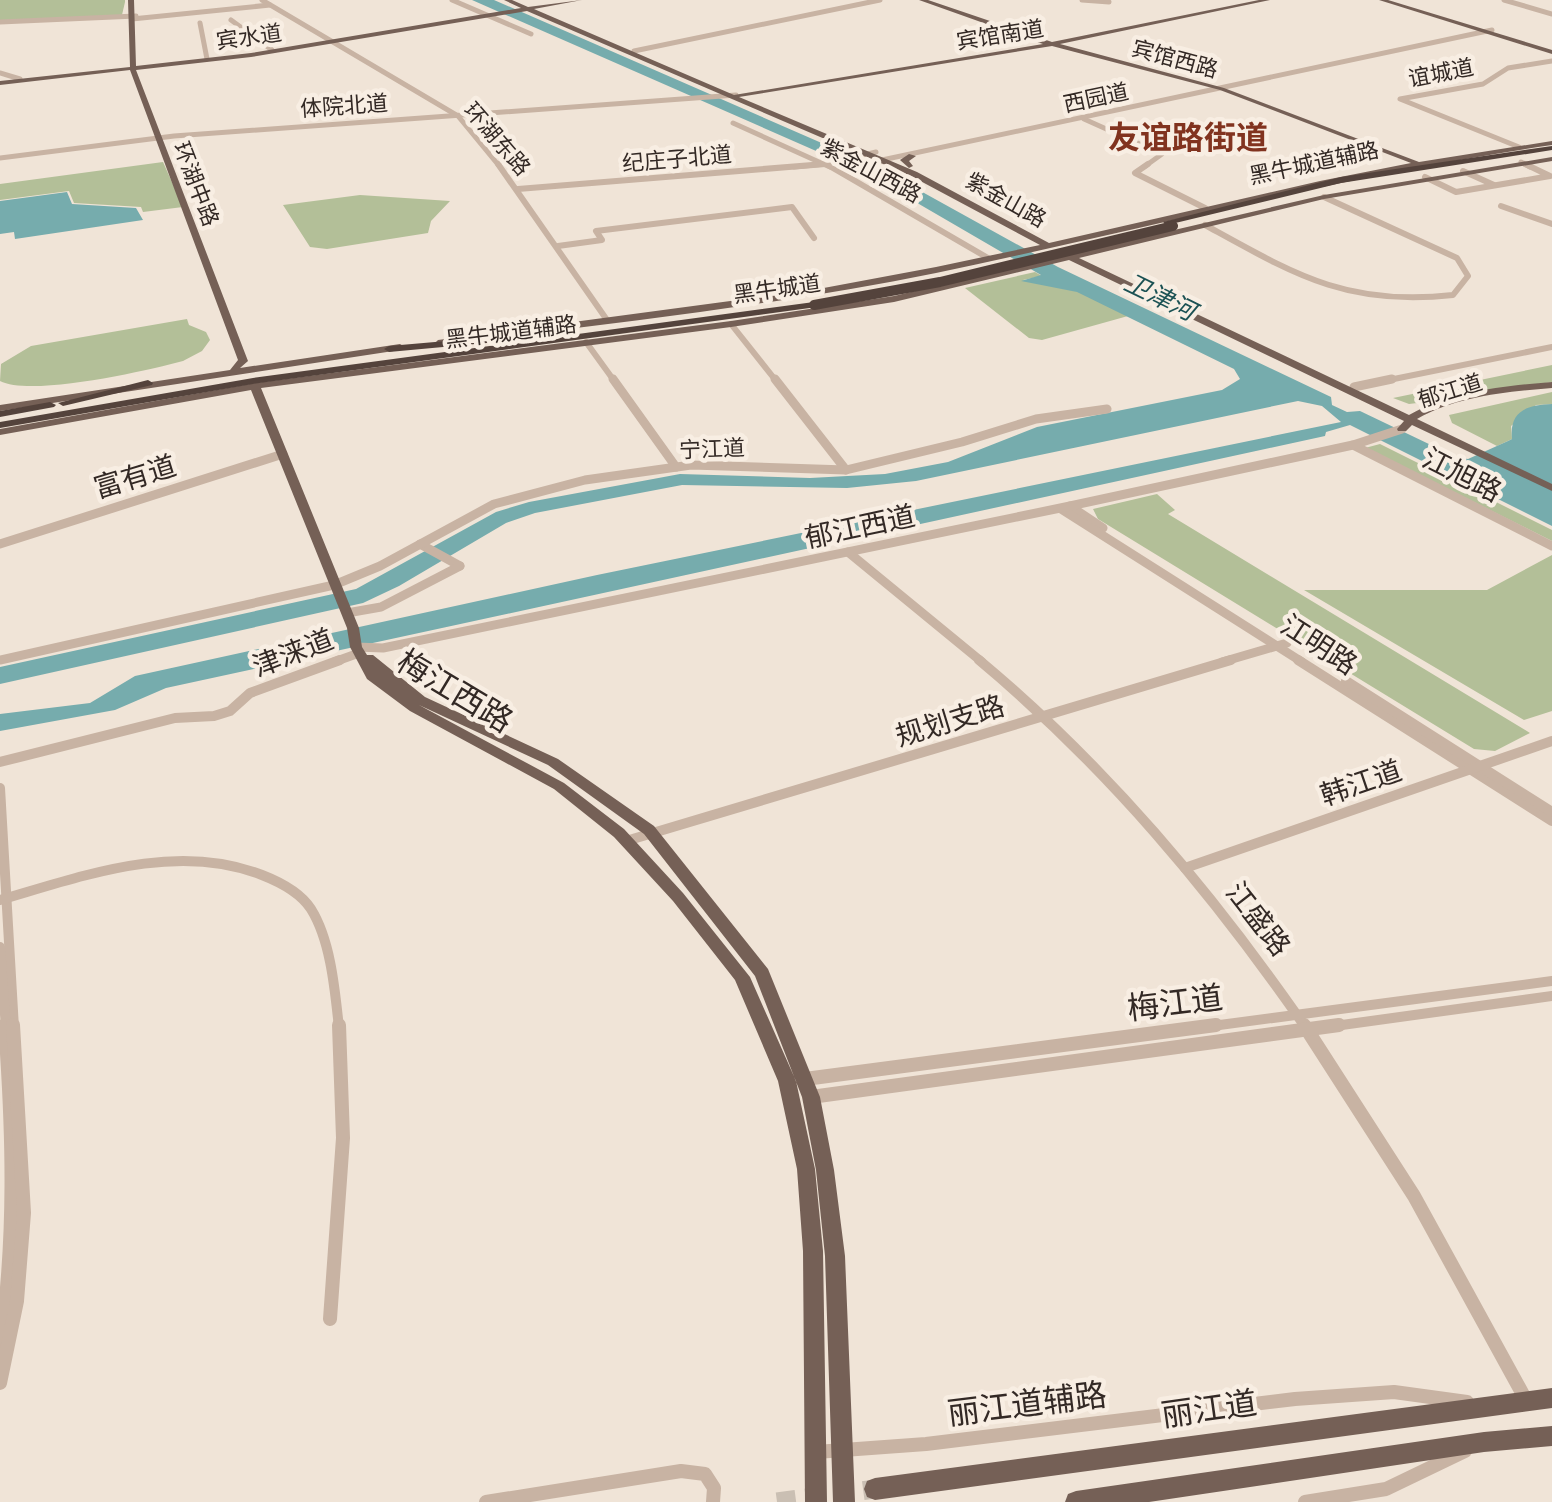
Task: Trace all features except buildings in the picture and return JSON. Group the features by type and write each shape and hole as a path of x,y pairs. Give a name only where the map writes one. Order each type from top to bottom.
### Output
{"highway":[{"name":"黑牛城道","path":"1,420 940,282 1342,180 1514,151 1552,151"},
{"path":"1442,158 1514,151"},
{"name":"黑牛城道","path":"1170,224 1552,151"},
{"path":"1469,170 1487,164"},
{"path":"1342,180 1388,168"},
{"path":"1388,180 1425,177"},
{"name":"黑牛城道","path":"1,420 62,403 513,338 812,301"},
{"path":"534,349 636,329"},
{"path":"389,349 513,338"},
{"path":"62,403 148,384"},
{"path":"1,420 95,415"}],"main road":[{"name":"环湖中路","path":"133,0 137,68 243,361 231,370"},
{"name":"紫金山路","path":"507,0 867,154 898,161 1060,249 1410,423 1482,450 1552,488"},
{"path":"526,8 570,0"},
{"path":"526,8 579,0"},
{"name":"宾馆西路","path":"925,0 1052,43 1219,89 1418,162"},
{"name":"宾馆南道","path":"1052,43 1255,0"},
{"name":"宾馆南道","path":"730,95 1052,43 1267,0"},
{"path":"1382,0 1552,50"},
{"path":"1391,0 1490,32"},
{"name":"宾水道","path":"0,79 152,68 335,42 526,8"},
{"name":"紫金山路","path":"526,8 730,95"},
{"name":"宾水道","path":"0,79 137,68 335,42"},
{"name":"环湖中路","path":"162,136 249,360 265,365"},
{"name":"黑牛城道辅路","path":"1,420 148,384 231,370 786,297 1028,249 1060,249 1204,225 1324,197 1520,162 1552,151"},
{"name":"黑牛城道辅路","path":"95,415 255,386 731,324 956,286 1050,261 1060,249 1204,208 1442,158"},
{"path":"1028,249 1035,242 1035,235"},
{"name":"紫金山路","path":"1060,249 1354,387 1410,423"},
{"path":"937,270 956,286"},
{"path":"255,386 358,650"},
{"name":"郁江道","path":"1410,423 1476,401 1547,387"},
{"path":"1482,450 1552,479"},
{"name":"梅江西路","path":"358,650 420,700 553,762 651,834 762,973 805,1079 826,1170 834,1242 844,1502"},
{"name":"梅江西路","path":"358,650 372,676 415,708 559,786 626,841 678,897 742,977 787,1082 811,1207 816,1502"},
{"name":"丽江道","path":"875,1488 1552,1398"},
{"path":"1076,1502 1484,1442 1552,1436"}],"street":[{"name":"环湖东路","path":"262,0 456,115 518,189 608,320"},
{"path":"452,0 495,15 532,34"},
{"path":"634,51 880,0"},
{"path":"1082,0 1109,2"},
{"path":"1504,0 1552,14"},
{"path":"0,22 134,18 271,5"},
{"path":"230,20 272,50"},
{"path":"200,23 207,59"},
{"name":"西园道","path":"898,161 1490,32"},
{"name":"谊城道","path":"1514,151 1400,98 1483,84 1508,68 1552,61"},
{"name":"体院北道","path":"0,157 162,136 730,95"},
{"path":"1085,119 1162,154 1134,173 1204,208"},
{"name":"紫金山西路","path":"733,123 826,164 988,258"},
{"name":"纪庄子北道","path":"518,189 826,164 867,154"},
{"path":"1520,162 1551,177"},
{"path":"1469,170 1495,185"},
{"path":"1425,177 1456,192 1551,177"},
{"path":"1204,225 1319,286 1361,298 1414,302 1453,295 1468,276 1457,258 1324,197"},
{"path":"1501,206 1552,224"},
{"path":"558,246 602,240 596,231 792,207 814,238"},
{"path":"731,324 846,470"},
{"path":"586,342 676,467"},
{"path":"1354,387 1552,347"},
{"name":"宁江道","path":"0,660 334,585 494,504 585,480 676,467 742,465 846,470 945,447 1036,419 1107,408"},
{"name":"郁江西道","path":"358,650 1065,508 1353,445 1410,423"},
{"name":"江旭路","path":"1353,445 1552,546"},
{"name":"富有道","path":"0,544 283,454"},
{"name":"江明路","path":"1065,508 1552,812"},
{"path":"349,620 460,566 420,544"},
{"name":"江盛路","path":"848,552 1044,716 1122,794 1185,868 1300,1015 1387,1153 1526,1400"},
{"name":"规划支路","path":"626,841 1283,645"},
{"name":"津涞道","path":"0,764 188,717 214,716 358,650"},
{"name":"韩江道","path":"1185,868 1552,741"},
{"name":"江明路","path":"1475,767 1552,821"},
{"path":"0,788 3,899 24,1213 17,1301 0,1383"},
{"path":"3,899 124,868 204,861 275,882 308,903 322,938 345,1048 346,1103 330,1320"},
{"path":"0,947 14,1219 10,1298 0,1347"},
{"name":"梅江道","path":"805,1079 1552,980"},
{"name":"梅江道","path":"811,1098 1552,996"},
{"name":"丽江道辅路","path":"816,1452 1295,1398 1394,1392 1483,1405"},
{"path":"1305,1502 1386,1489 1484,1442"},
{"path":"486,1502 681,1471 705,1474 714,1488 713,1502"}],"green space":[{"path":"0,0 125,2 122,15 0,21"},
{"path":"163,162 183,207 143,212 141,207 74,203 69,191 0,200 0,184"},
{"path":"360,195 450,201 431,221 428,233 327,249 310,247 283,205"},
{"path":"1035,272 1042,276 1023,280 1080,292 1128,316 1042,340 1029,338 965,288"},
{"path":"187,319 189,325 206,332 210,340 202,351 183,361 62,384 15,385 0,381 1,364 31,346"},
{"path":"1552,365 1552,382 1470,394 1462,389 1435,395 1442,400 1409,404 1393,398"},
{"path":"1552,392 1552,404 1536,405 1511,426 1512,439 1497,446 1452,423 1449,415"},
{"path":"1380,444 1552,530 1552,541 1365,448"},
{"path":"1157,494 1175,510 1168,514 1530,733 1495,751 1474,749 1098,519 1093,509"},
{"path":"1552,555 1552,711 1524,720 1304,590 1487,590"}],"water":[{"path":"472,0 494,0 879,168 1058,267 1331,397 1332,405 1347,412 1360,411 1456,457 1468,459 1512,439 1517,415 1535,406 1552,404 1552,526 1350,425 1326,432 1325,436 166,688 115,710 0,731 0,714 90,703 135,676 597,575 1341,422 1322,406 1298,401 916,481 847,488 682,485 535,513 506,523 363,603 0,684 0,667 356,589 496,512 529,502 680,474 810,478 885,474 948,462 1037,427 1222,390 1240,379 1234,369 1077,292 1021,281 1041,275 864,172"},
{"path":"67,192 72,204 136,208 143,220 15,239 14,232 0,234 0,201"}],"tunnel":[{"path":"777,1502 875,1489"}],"district":[{"name":"友谊路街道","path":"1188,138"}],"water label":[{"name":"卫津河","path":"1160,297"}]}
